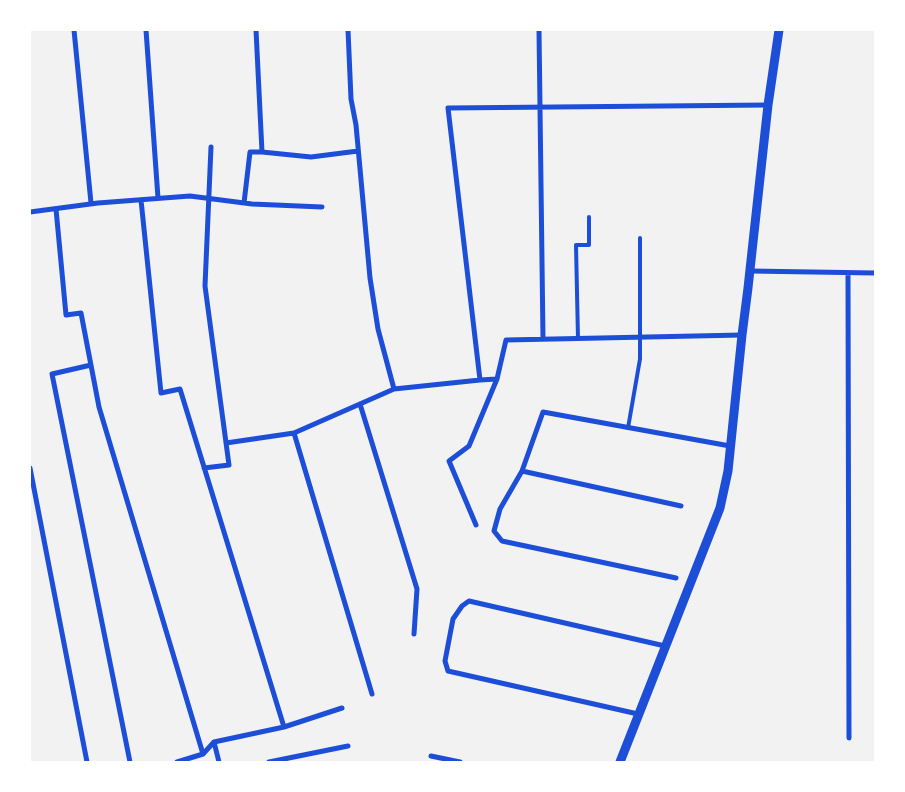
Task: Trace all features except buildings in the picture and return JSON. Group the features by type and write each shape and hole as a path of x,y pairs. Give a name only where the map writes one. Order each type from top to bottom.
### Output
{"street":[{"path":"74,30 91,204"},
{"path":"146,30 158,198"},
{"path":"256,30 262,152"},
{"path":"348,30 351,99 358,150 370,278 378,329 394,389"},
{"path":"540,30 543,340"},
{"path":"620,762 720,508 728,471 768,105 779,30"},
{"path":"480,380 448,108 768,105"},
{"path":"204,468 229,465 205,286 211,147"},
{"path":"244,203 250,152 311,157 358,150"},
{"path":"30,212 91,204 190,196 244,203 322,207"},
{"path":"141,200 161,393 180,388 284,727"},
{"path":"56,209 66,315 81,313 99,407 203,754"},
{"path":"750,271 875,273"},
{"path":"848,274 849,738"},
{"path":"476,525 449,461 469,446 497,379 506,340 742,335"},
{"path":"91,365 52,374 130,762"},
{"path":"226,443 294,433 394,389 497,379"},
{"path":"360,404 417,589 414,634"},
{"path":"676,578 502,542 494,531 500,509 522,470 543,412 730,446"},
{"path":"294,433 372,694"},
{"path":"30,468 87,762"},
{"path":"522,470 681,506"},
{"path":"638,714 448,671 445,661 454,619 462,606 469,601 665,646"},
{"path":"177,762 203,754 214,742 284,727 342,708"},
{"path":"214,742 220,762"},
{"path":"269,762 348,746"},
{"path":"431,756 460,762"}],"lane":[{"path":"578,339 576,245 589,245 589,217"},
{"path":"628,428 640,359 640,238"}]}
